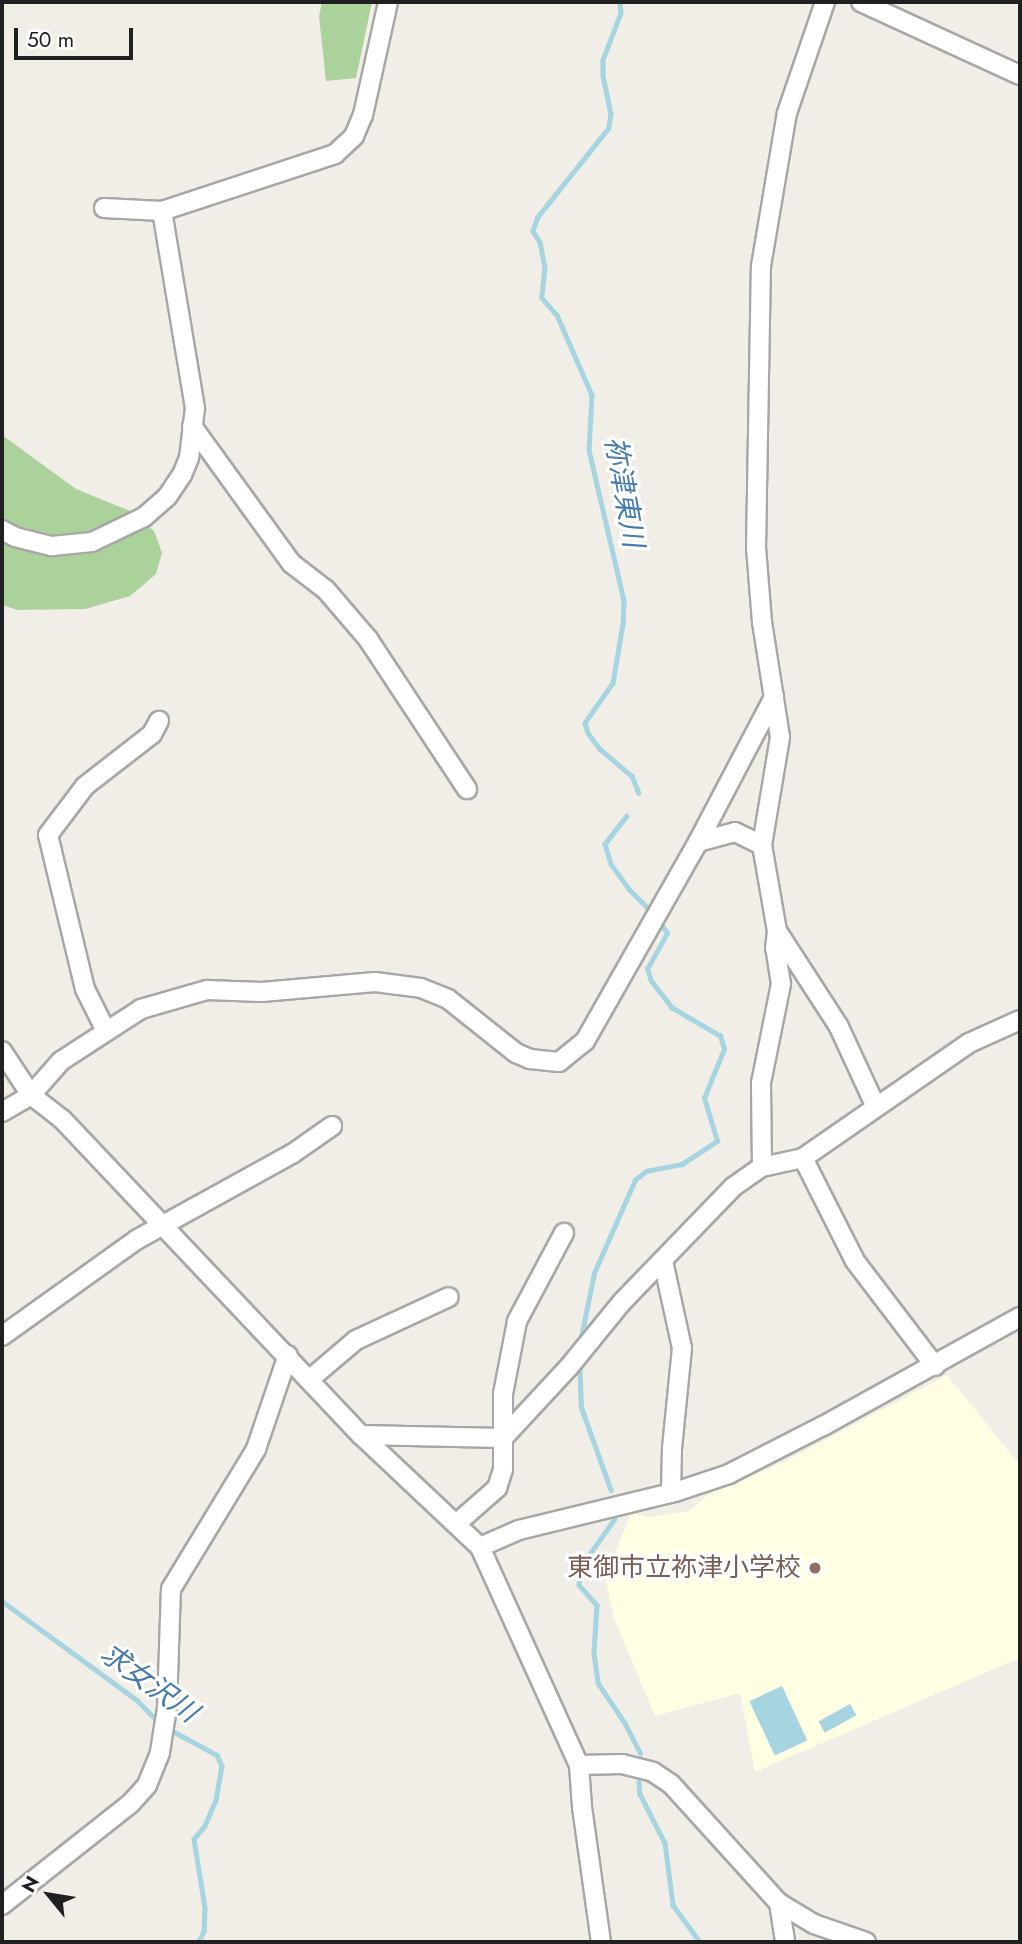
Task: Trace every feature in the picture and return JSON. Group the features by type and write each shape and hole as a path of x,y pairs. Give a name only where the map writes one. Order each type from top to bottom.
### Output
{"street":[{"path":"104,208 162,212 335,154 354,136 363,115 388,2"},
{"path":"762,1167 761,1083 781,984 775,948 776,931 762,845 780,737 762,622 756,548 761,265 787,113 825,2"},
{"path":"861,2 1020,75"},
{"path":"2,530 15,537 66,547 92,542 124,529 167,497 182,475 189,458 195,408 162,212"},
{"path":"192,426 291,563 326,590 368,639 467,789"},
{"path":"2,1112 31,1095 61,1060 141,1009 206,990 262,992 375,982 421,988 448,999 516,1053 530,1059 559,1062 584,1041 698,842 774,697"},
{"path":"106,1031 85,989 48,835 85,786 152,734 159,721"},
{"path":"698,842 735,832 762,845"},
{"path":"776,931 839,1027 876,1107"},
{"path":"361,1435 503,1438 569,1367 622,1302 733,1187 762,1167 803,1157 969,1043 1020,1020"},
{"path":"2,1051 31,1095 62,1119 361,1435 480,1546 579,1765 582,1807 601,1942"},
{"path":"2,1336 160,1225 292,1154 332,1126"},
{"path":"803,1157 855,1261 934,1366"},
{"path":"456,1524 497,1488 503,1469 503,1394 517,1321 564,1233"},
{"path":"663,1261 671,1309 682,1348 672,1448 671,1493"},
{"path":"310,1379 356,1340 449,1297"},
{"path":"480,1546 519,1530 671,1493 729,1474 934,1366 1020,1317"},
{"path":"2,1905 131,1802 147,1785 160,1752 167,1708 171,1589 256,1449 288,1355"},
{"path":"579,1765 622,1764 653,1772 671,1784 779,1903 814,1924 866,1942"},
{"path":"779,1903 785,1942"}],"shaded area":[{"name":"東御市立祢津小学校","path":"947,1375 1020,1465 1020,1658 755,1772 740,1693 655,1716 614,1618 605,1578 631,1513 649,1517 689,1511 709,1494 786,1461"}],"green space":[{"path":"322,2 372,2 356,78 326,81 319,16"},
{"path":"2,435 76,489 130,511 154,531 162,553 156,574 130,596 85,609 18,610 2,605"}],"water":[{"path":"782,1686 807,1740 775,1756 749,1701"},
{"path":"850,1704 856,1715 825,1733 819,1721"}],"waterway":[{"name":"祢津東川","path":"620,2 621,13 603,60 603,76 611,113 609,128 538,217 533,231 540,242 545,267 542,298 557,315 592,395 589,450 624,600 623,624 613,683 585,723 588,733 600,749 632,776 639,793"},
{"name":"祢津東川","path":"627,816 605,844 611,864 629,889 648,908"},
{"name":"祢津東川","path":"580,1342 594,1273 635,1180 646,1171 682,1164 717,1141 704,1098 724,1049 720,1036 672,1008 651,981 647,969 667,933 661,925"},
{"name":"祢津東川","path":"580,1368 581,1406 611,1490"},
{"name":"祢津東川","path":"615,1519 580,1568 579,1585 597,1605 594,1653 598,1683 625,1723 640,1753"},
{"name":"求女沢川","path":"2,1601 137,1700 158,1722"},
{"name":"求女沢川","path":"169,1729 217,1755 222,1766 216,1800 205,1826 194,1839 205,1908 204,1931 199,1942"},
{"name":"祢津東川","path":"639,1782 640,1794 665,1843 673,1905 700,1942"}],"place":[{"name":"東御市立祢津小学校","path":"815,1568"}]}
